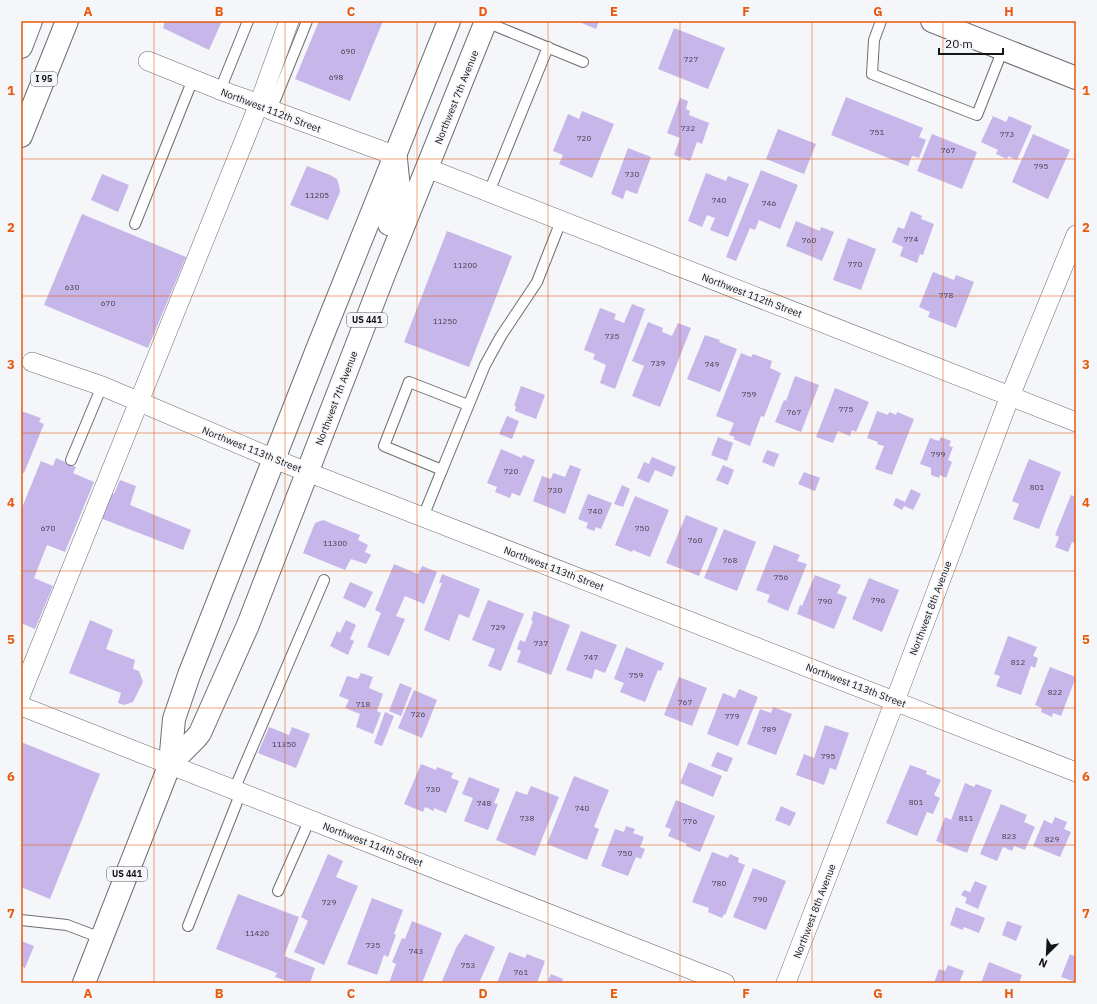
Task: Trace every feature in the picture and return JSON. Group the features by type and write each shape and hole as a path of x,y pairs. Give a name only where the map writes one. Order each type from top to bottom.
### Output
{"main road":[{"path":"21,47 32,21"},
{"name":"I 95","path":"21,136 67,21"},
{"name":"Northwest 7th Avenue","path":"84,983 170,764 174,719 189,675 318,347 449,21"},
{"name":"Northwest 7th Avenue","path":"170,764 200,733 248,625 371,309 486,21"},
{"path":"932,21 1076,78"},
{"path":"371,309 374,260 400,198 396,156"}],"street":[{"path":"21,694 139,401 265,107 289,21"},
{"name":"Northwest 112th Street","path":"148,61 220,90 396,156"},
{"name":"Northwest 112th Street","path":"427,168 1076,422"},
{"name":"Northwest 8th Avenue","path":"786,983 895,701 1010,396 1076,235"},
{"name":"Northwest 113th Street","path":"32,362 102,386 274,459 1076,772"},
{"name":"Northwest 114th Street","path":"21,706 725,983"}],"lane":[{"path":"220,90 248,21"},
{"path":"265,107 307,21"},
{"path":"486,21 583,62"},
{"path":"881,21 874,40 872,74 977,115 1003,49"},
{"path":"489,192 548,47"},
{"path":"135,224 194,80"},
{"path":"423,517 485,365 501,336 537,282 561,221"},
{"path":"442,470 384,446 409,382 468,405"},
{"path":"71,460 102,386"},
{"path":"188,926 238,791 324,580"},
{"path":"278,891 310,820"},
{"path":"21,920 67,925 101,938"}],"building":[{"path":"165,21 222,21 209,50 163,28"},
{"path":"319,21 383,21 350,101 295,79"},
{"path":"577,21 599,21 596,29"},
{"path":"674,28 725,48 708,89 658,69"},
{"path":"846,97 923,128 919,137 926,140 919,158 912,156 908,166 831,135"},
{"path":"680,98 688,101 686,109 690,111 689,115 709,123 702,144 697,142 690,161 674,155 680,138 667,133"},
{"path":"582,111 614,124 592,178 559,164 563,155 553,151 568,114 579,119"},
{"path":"993,116 1006,122 1009,116 1032,126 1017,160 1008,156 1007,159 996,154 998,150 981,142"},
{"path":"778,129 816,144 804,174 766,159"},
{"path":"932,134 977,152 962,189 917,171"},
{"path":"1033,134 1070,150 1048,199 1012,182"},
{"path":"628,148 651,157 637,194 626,190 623,199 611,194"},
{"path":"307,166 337,179 340,192 328,220 290,205"},
{"path":"761,170 798,185 780,229 759,220 755,230 750,228 736,261 726,257"},
{"path":"706,173 726,181 728,176 749,184 728,237 710,230 715,218 707,215 702,227 688,221"},
{"path":"102,174 129,185 118,212 91,200"},
{"path":"911,211 922,216 921,219 934,224 923,255 920,254 917,263 900,256 903,247 892,242 898,227 904,229"},
{"path":"82,214 186,257 148,348 44,305"},
{"path":"796,221 820,231 821,227 834,232 822,261 786,246"},
{"path":"447,231 512,256 469,367 404,342"},
{"path":"848,238 876,249 861,290 833,280"},
{"path":"933,272 954,280 956,275 974,282 956,328 928,317 930,312 919,307"},
{"path":"632,304 645,309 615,389 600,383 606,365 593,359 595,354 584,350 600,308 616,314 614,319 624,323"},
{"path":"648,322 663,328 662,332 672,336 678,323 691,328 660,407 632,396 644,366 632,361"},
{"path":"705,335 720,340 719,342 737,349 720,392 687,379"},
{"path":"741,353 751,357 753,354 772,361 770,368 781,373 764,417 761,416 750,446 733,439 735,437 729,435 734,423 716,416"},
{"path":"795,376 819,385 801,432 775,422 784,400 786,401"},
{"path":"521,386 545,395 536,419 515,411 516,406 514,406"},
{"path":"835,388 869,402 856,432 852,430 850,436 838,431 833,443 816,437"},
{"path":"21,411 41,418 39,422 44,424 24,473 21,472"},
{"path":"877,411 888,415 889,412 896,415 897,412 914,419 892,475 875,469 884,446 867,438"},
{"path":"507,416 519,421 512,439 499,434"},
{"path":"718,437 733,443 727,461 711,455"},
{"path":"941,437 951,441 949,446 953,447 948,460 952,462 946,478 940,475 939,478 931,475 931,468 920,464 930,438 939,441"},
{"path":"501,449 522,458 523,455 535,460 520,496 512,493 510,498 495,492 497,487 487,483"},
{"path":"767,450 779,454 774,467 762,462"},
{"path":"652,457 676,467 672,477 655,470 649,483 637,478 644,462 649,464"},
{"path":"56,458 76,467 73,473 94,482 65,552 47,545 34,578 53,586 35,629 21,623 21,510 41,461 53,466"},
{"path":"1029,459 1061,472 1039,529 1013,519 1019,504 1012,501"},
{"path":"570,465 581,469 565,514 533,501 542,476 551,479 553,473 565,477"},
{"path":"723,465 734,470 728,485 716,480"},
{"path":"804,472 820,478 815,491 798,484"},
{"path":"120,480 136,486 130,505 191,530 183,550 100,518 110,492 114,494"},
{"path":"622,485 630,489 623,507 614,504"},
{"path":"911,489 921,494 913,510 904,506 902,510 893,505 896,498 905,502"},
{"path":"588,494 612,503 601,529 596,527 594,531 586,528 588,523 578,519"},
{"path":"1071,495 1076,497 1076,544 1072,542 1068,552 1055,547 1059,537 1055,535"},
{"path":"635,496 669,510 650,557 615,545"},
{"path":"686,515 718,528 699,576 666,563"},
{"path":"323,520 360,535 358,540 368,545 365,552 371,555 366,564 351,559 345,570 303,553 315,523"},
{"path":"724,529 756,542 737,591 704,578"},
{"path":"774,545 800,555 797,561 807,564 788,611 767,602 770,595 756,590"},
{"path":"394,564 418,574 422,566 437,572 424,604 405,596 396,616 405,619 389,656 367,647 381,613 375,610"},
{"path":"442,574 480,589 469,618 459,614 449,641 424,630 442,583 439,583"},
{"path":"815,575 841,585 837,593 847,597 834,629 797,614"},
{"path":"869,578 899,590 882,632 852,619"},
{"path":"350,582 373,592 365,608 343,598"},
{"path":"488,600 524,614 501,671 488,666 495,649 472,640"},
{"path":"534,611 570,625 551,675 517,662 521,651 517,649 520,640 525,642 533,621 531,620"},
{"path":"90,620 113,630 106,649 135,660 133,669 139,671 143,682 133,702 124,705 118,703 121,693 69,673"},
{"path":"346,620 356,625 350,639 354,641 348,655 330,646 337,631 340,633"},
{"path":"581,631 617,645 605,673 595,669 592,679 566,670"},
{"path":"1008,636 1037,647 1033,656 1038,658 1035,668 1031,666 1021,695 996,686 1000,676 994,674"},
{"path":"626,647 664,663 661,671 658,670 645,702 620,692 624,683 614,679"},
{"path":"1050,667 1076,677 1061,716 1053,713 1052,717 1041,712 1042,708 1035,705"},
{"path":"361,673 373,677 369,688 383,694 377,711 381,713 373,734 356,727 360,714 345,708 349,700 339,696 347,676 358,679"},
{"path":"679,677 707,688 692,726 664,715"},
{"path":"400,683 412,688 401,716 389,711"},
{"path":"739,689 758,697 738,746 707,734 723,693 735,698"},
{"path":"414,690 437,700 422,738 398,728"},
{"path":"773,707 792,714 776,755 747,744 760,709 771,713"},
{"path":"385,712 394,716 382,746 374,743"},
{"path":"825,725 849,733 836,770 830,768 824,785 796,775 804,754 814,758"},
{"path":"269,727 289,735 292,727 310,734 296,768 258,753"},
{"path":"21,742 100,774 50,899 21,887"},
{"path":"717,752 733,758 727,772 711,766"},
{"path":"689,762 722,776 713,797 680,783"},
{"path":"421,764 436,770 437,767 453,773 451,778 459,781 446,813 434,808 434,811 425,807 423,812 404,804"},
{"path":"910,765 927,771 926,774 941,780 934,795 940,798 933,814 927,812 917,836 886,823"},
{"path":"574,776 609,790 594,827 599,829 587,860 547,844"},
{"path":"469,777 500,789 494,803 498,804 488,830 464,821 473,798 462,794"},
{"path":"965,783 974,787 976,784 992,790 967,853 936,841 945,817 951,820"},
{"path":"531,786 559,797 535,856 496,840 516,791 527,795"},
{"path":"676,800 715,816 700,852 686,846 687,844 668,836 671,829 665,827"},
{"path":"1001,804 1027,815 1024,822 1035,827 1025,850 1014,846 1012,851 1003,847 997,861 980,854"},
{"path":"781,806 796,813 790,826 775,820"},
{"path":"1055,817 1067,822 1064,829 1071,832 1060,857 1033,846 1044,820 1052,824"},
{"path":"626,826 635,829 633,833 644,837 640,847 645,849 641,859 636,857 628,876 601,866 615,829 624,832"},
{"path":"712,852 728,858 730,854 739,858 738,862 745,865 725,915 724,914 722,918 708,912 709,908 692,902"},
{"path":"328,854 343,861 336,877 358,886 324,965 294,952 308,921 301,917"},
{"path":"753,868 786,881 766,930 733,917"},
{"path":"975,881 987,886 978,909 965,903 967,898 961,895 964,890 970,892"},
{"path":"238,894 299,917 284,956 315,968 310,983 292,983 275,977 277,973 216,949"},
{"path":"372,898 403,910 394,934 396,935 388,957 384,955 377,975 347,964"},
{"path":"956,907 985,918 979,933 964,927 963,930 950,925"},
{"path":"412,921 442,933 422,983 389,983 396,964 392,962 402,938 405,939"},
{"path":"1007,921 1022,926 1016,941 1002,935"},
{"path":"465,934 495,947 479,983 446,983 442,981 456,948"},
{"path":"21,941 34,946 25,968 21,966"},
{"path":"509,952 525,958 527,954 545,961 537,983 497,983"},
{"path":"1070,954 1076,957 1076,982 1061,977"},
{"path":"989,962 1022,975 1019,983 981,983"},
{"path":"948,965 964,971 959,983 934,983 939,969 945,971"},
{"path":"551,974 563,979 562,983 547,983"}]}
